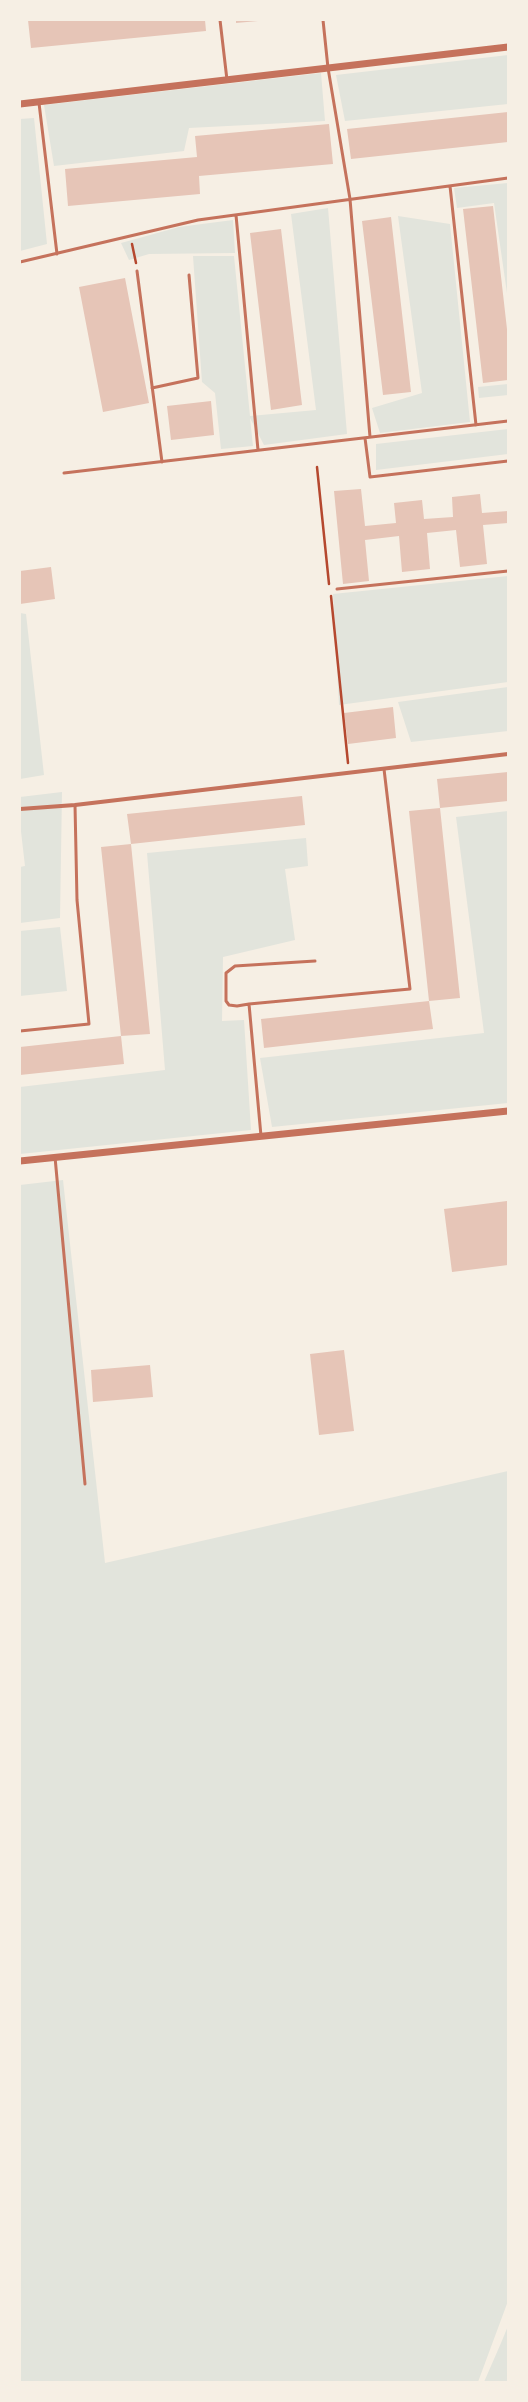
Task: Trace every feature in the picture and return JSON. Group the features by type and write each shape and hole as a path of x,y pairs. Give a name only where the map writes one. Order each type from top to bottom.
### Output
{"street":[{"path":"20,104 508,47"},
{"path":"20,809 75,805 508,754"},
{"path":"20,1161 508,1111"}],"lane":[{"path":"220,20 227,80"},
{"path":"324,20 328,68 350,199 370,437"},
{"path":"39,102 57,254"},
{"path":"20,262 198,220 508,178"},
{"path":"450,186 476,425"},
{"path":"236,215 258,450"},
{"path":"138,271 162,462"},
{"path":"152,388 198,378 189,275"},
{"path":"64,473 508,421"},
{"path":"365,438 370,477 508,461"},
{"path":"337,589 508,571"},
{"path":"315,961 235,966 226,973 226,1000 229,1005 237,1006 410,989 384,769"},
{"path":"20,1031 89,1024 77,900 75,805"},
{"path":"249,1004 262,1136"},
{"path":"55,1157 85,1484"}],"path":[{"path":"131,236 138,271"},
{"path":"317,467 349,773"}],"shaded area":[{"path":"508,55 508,104 345,121 336,75"},
{"path":"321,73 325,121 189,128 184,151 54,166 44,105"},
{"path":"34,118 47,244 20,251 20,119"},
{"path":"508,183 508,300 494,203 457,208 454,188"},
{"path":"328,208 347,434 264,445 250,418 253,446 221,449 215,393 202,382 193,256 234,256 250,416 316,410 291,214"},
{"path":"398,216 450,224 470,422 380,433 372,408 422,393"},
{"path":"233,220 235,253 149,254 129,260 121,243 179,227"},
{"path":"508,384 508,395 479,398 478,387"},
{"path":"508,429 508,454 376,470 376,444"},
{"path":"508,576 508,682 339,705 333,594"},
{"path":"20,613 26,614 44,775 20,779"},
{"path":"508,687 508,731 411,742 398,702"},
{"path":"62,792 60,918 20,923 20,867 25,866 20,823 20,797"},
{"path":"508,811 508,1103 272,1127 260,1058 484,1033 456,817"},
{"path":"306,838 308,866 285,869 295,940 223,957 222,1021 244,1020 251,1130 20,1154 20,1087 165,1070 147,853"},
{"path":"60,927 67,991 20,996 20,931"},
{"path":"63,1180 105,1563 508,1471 508,2301 478,2382 20,2382 20,1185"},
{"path":"508,2326 508,2382 484,2382 501,2343"}],"building":[{"path":"28,20 205,20 206,31 31,48"},
{"path":"236,20 258,20 258,21 236,23"},
{"path":"508,112 508,142 351,159 347,129"},
{"path":"329,124 333,164 199,176 200,194 68,206 65,169 197,157 195,136"},
{"path":"493,206 508,338 508,380 483,383 463,209"},
{"path":"391,217 411,392 383,395 362,221"},
{"path":"281,229 302,405 271,410 250,233"},
{"path":"125,278 149,403 103,412 79,287"},
{"path":"211,401 214,435 171,440 167,406"},
{"path":"361,489 365,526 396,523 394,503 422,500 424,519 453,517 452,497 480,494 482,513 508,511 508,523 483,525 487,564 460,567 456,530 427,533 430,569 402,572 399,536 365,540 369,581 343,584 334,491"},
{"path":"51,567 55,599 20,604 20,571"},
{"path":"393,707 396,738 348,744 344,713"},
{"path":"508,772 508,801 440,808 437,779"},
{"path":"302,796 305,825 131,844 127,814"},
{"path":"440,808 460,998 429,1001 409,811"},
{"path":"131,844 150,1034 121,1036 101,847"},
{"path":"429,1001 433,1029 264,1048 261,1019"},
{"path":"121,1036 124,1064 20,1075 20,1047"},
{"path":"507,1201 508,1265 452,1272 444,1209"},
{"path":"344,1350 354,1431 319,1435 310,1354"},
{"path":"150,1365 153,1397 93,1402 91,1370"}]}
